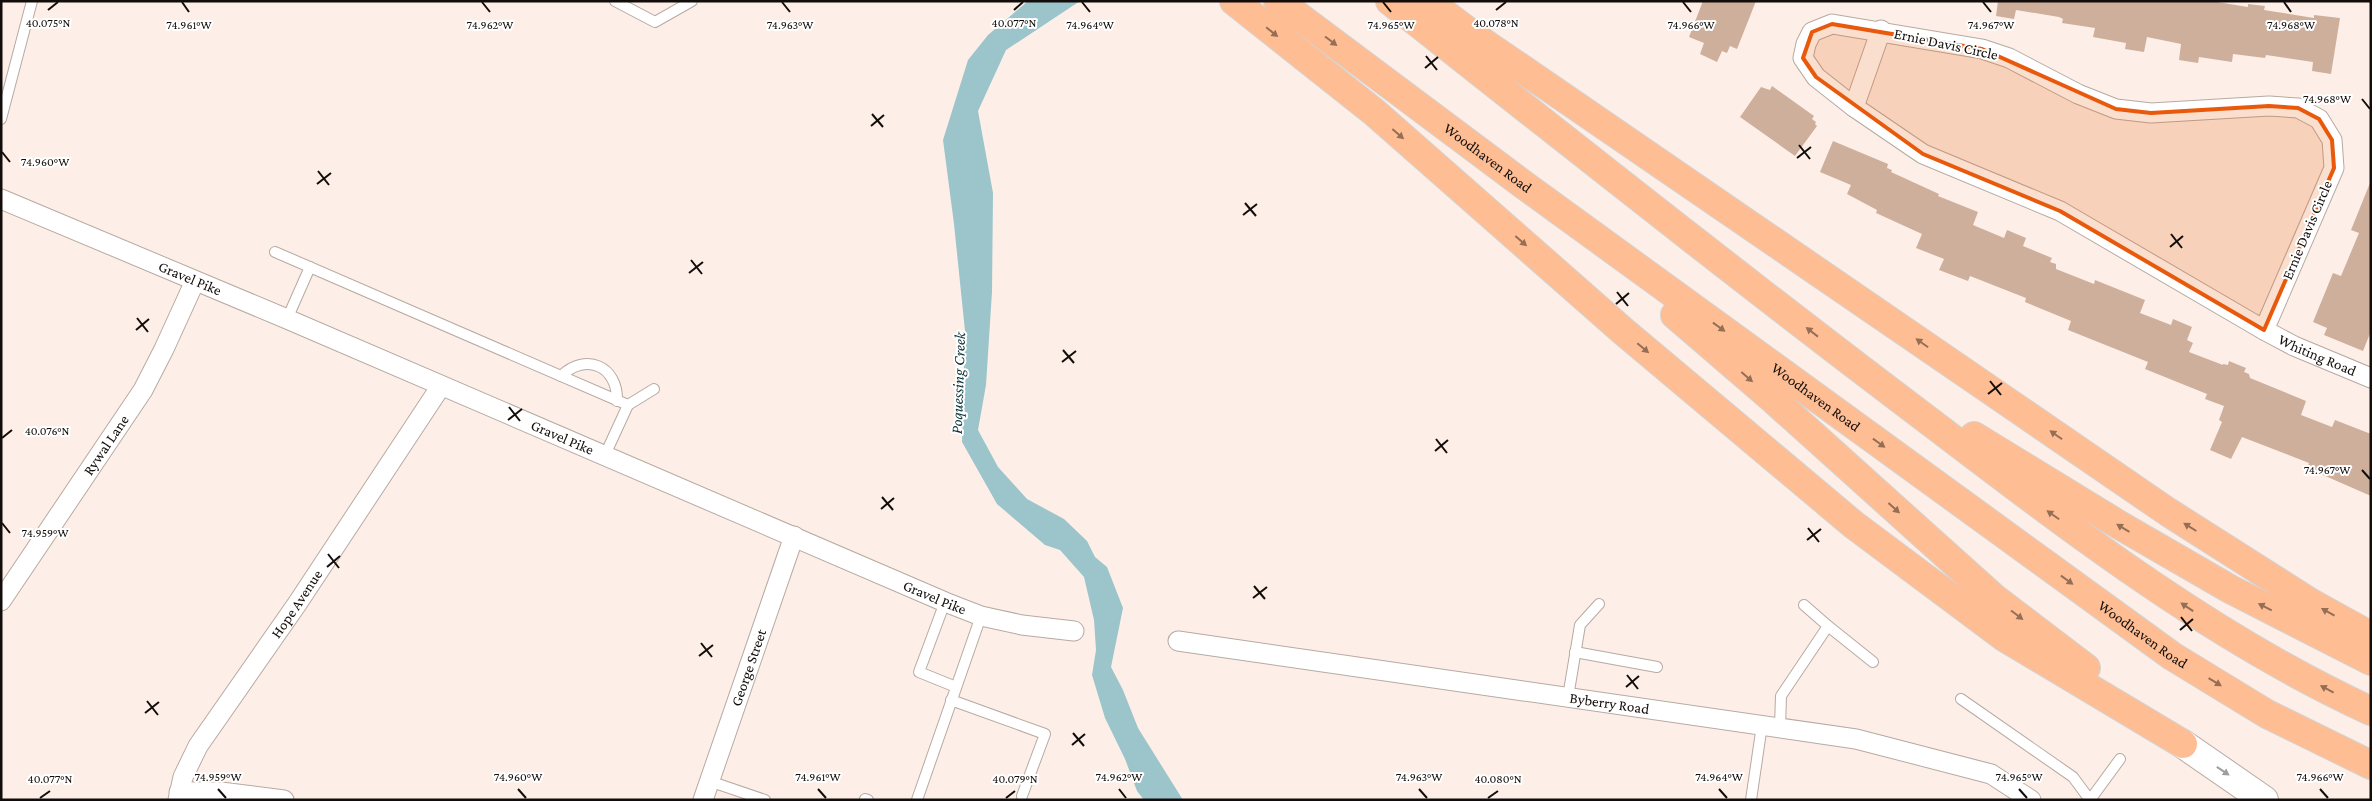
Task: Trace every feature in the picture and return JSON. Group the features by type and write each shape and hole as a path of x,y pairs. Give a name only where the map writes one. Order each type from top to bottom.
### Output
{"highway":[{"path":"1234,1 1374,112 1623,331 1854,525 2004,637 2183,744"},
{"name":"Woodhaven Road","path":"1278,1 1524,186 2172,656 2267,714 2371,765"},
{"path":"1390,1 1838,352 2035,502 2125,566 2206,620 2266,656 2371,711"},
{"path":"1428,1 1474,36 2168,512 2311,603 2371,636"},
{"path":"1524,186 1775,400 1994,598 2183,744"},
{"path":"1838,352 2129,531 2230,589 2371,661"}],"street":[{"name":"Ernie Davis Circle","path":"1832,24 1881,30 1982,49 2009,58 2078,94 2116,108 2151,113 2269,106 2298,108 2319,119 2332,140 2334,168 2264,330 2060,211 1924,154 1854,107 1816,77 1803,58 1806,44 1812,32 1832,24"},
{"name":"Ernie Davis Circle","path":"1854,107 1881,30"},
{"name":"Gravel Pike","path":"1,199 287,319 945,602 981,616 1022,625 1074,631"},
{"name":"Rywal Lane","path":"1,601 143,390 195,281"},
{"name":"Whiting Road","path":"2264,330 2294,346 2371,378"},
{"name":"Hope Avenue","path":"179,796 183,777 198,746 297,604 441,386"},
{"name":"George Street","path":"703,800 794,536"},
{"name":"Byberry Road","path":"1178,641 1856,739 1991,774 2030,800"},
{"path":"2183,744 2264,800"},
{"path":"179,796 221,792 284,800"}],"lane":[{"path":"1,119 32,1"},
{"path":"615,1 655,22 692,1"},
{"path":"275,252 628,405"},
{"path":"287,319 310,267"},
{"path":"561,376 568,369 578,365 599,366 608,372 614,380 617,390 617,401"},
{"path":"605,455 628,405 654,389"},
{"path":"945,602 919,672 956,686"},
{"path":"1568,697 1580,625 1599,604"},
{"path":"1804,605 1873,662"},
{"path":"916,800 981,616"},
{"path":"1751,800 1781,696 1828,626"},
{"path":"1575,652 1657,667"},
{"path":"1961,699 2073,777 2090,800 2120,759"},
{"path":"951,700 1045,734 1022,796"},
{"path":"709,782 765,800"}],"highlighted area":[{"path":"1832,24 1982,49 2116,109 2151,113 2269,106 2298,108 2319,119 2332,140 2334,168 2264,330 2060,211 1923,154 1816,77 1803,58 1812,32"}],"water":[{"path":"1028,1 1080,1 1006,50 978,111 993,193 992,292 986,385 978,430 998,467 1027,499 1064,519 1087,541 1095,557 1107,567 1123,608 1111,667 1123,690 1138,728 1183,800 1144,800 1137,791 1125,759 1105,718 1092,675 1096,650 1094,620 1084,577 1060,550 1045,545 997,504 962,442 965,331 943,140 968,60 988,35"}],"building":[{"path":"1703,1 1756,1 1737,49 1730,46 1727,53 1722,51 1717,62 1700,54 1704,43 1689,37"},
{"path":"1998,1 2211,1 2248,7 2248,4 2265,6 2264,10 2314,18 2314,15 2340,18 2331,74 2312,71 2313,62 2266,55 2265,58 2233,54 2232,62 2199,57 2198,63 2179,60 2181,44 2147,37 2144,52 2125,49 2126,43 2093,37 2095,28 2062,23 2063,19 2059,17 2016,10 2014,19 1996,16"},
{"path":"1772,86 1814,116 1812,119 1816,122 1817,126 1795,156 1740,117 1761,87 1770,90"},
{"path":"1833,141 1888,164 1887,168 1892,170 1891,172 1939,194 1938,196 1978,212 1973,225 2004,238 2007,230 2026,238 2023,246 2052,258 2050,262 2056,264 2056,269 2094,284 2095,280 2145,300 2140,313 2171,325 2173,319 2192,327 2187,340 2193,343 2189,352 2223,365 2228,365 2229,361 2246,368 2244,372 2249,374 2250,378 2306,401 2301,415 2332,427 2335,420 2371,434 2371,496 2307,468 2309,463 2242,437 2231,459 2210,450 2222,422 2219,420 2224,406 2205,399 2207,394 2145,369 2148,362 2068,330 2071,321 2025,302 2026,298 1970,276 1968,281 1939,270 1944,259 1916,248 1922,234 1876,213 1877,210 1847,194 1851,185 1820,172"},
{"path":"2370,183 2371,331 2363,351 2324,335 2327,328 2313,322 2333,273 2341,276 2359,233 2351,230"}],"water label":[{"name":"Poquessing Creek","path":"958,383"}]}
